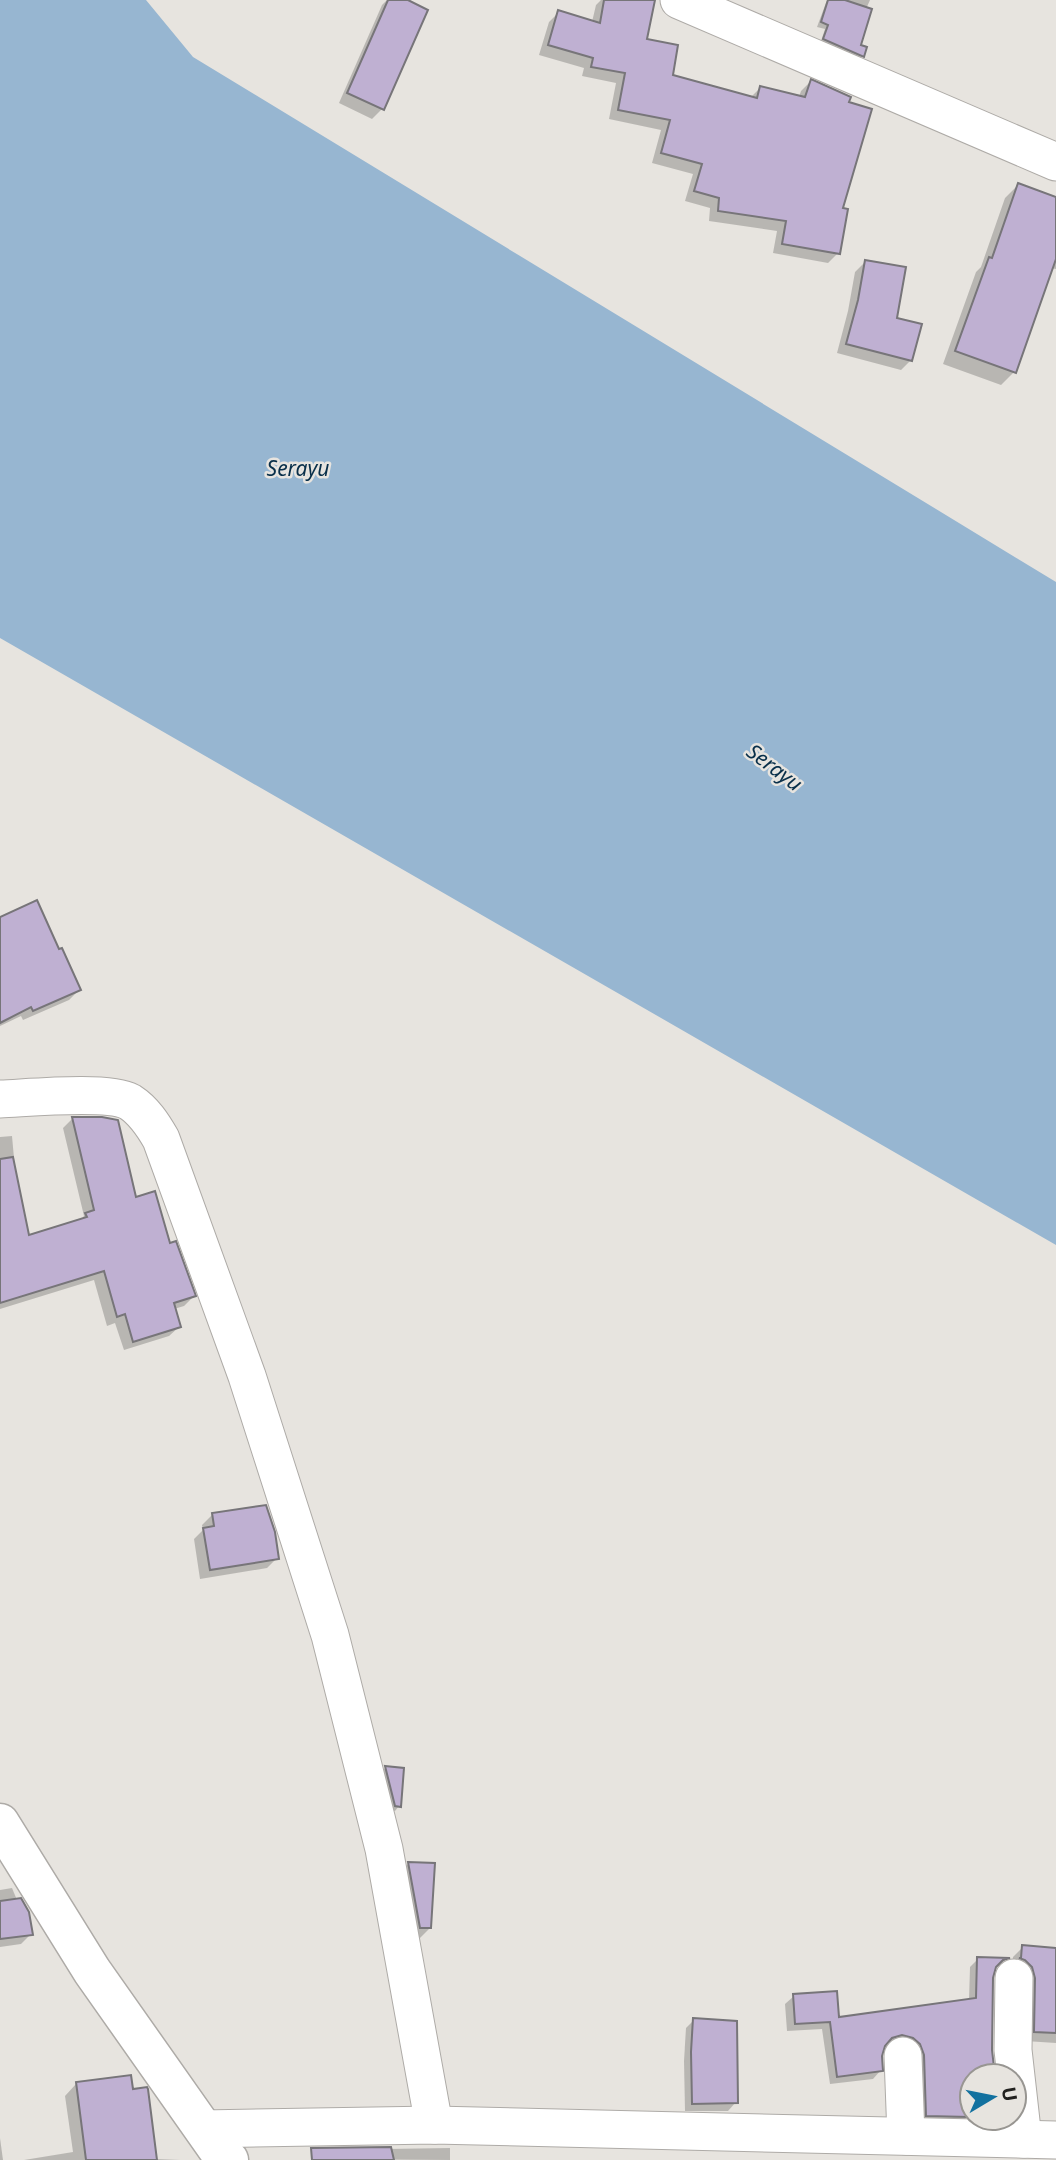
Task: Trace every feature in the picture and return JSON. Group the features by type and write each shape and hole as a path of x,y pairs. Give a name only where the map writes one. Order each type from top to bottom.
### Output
{"main road":[{"path":"2,1828 92,1971 218,2150"}],"street":[{"path":"679,0 1056,162"},
{"path":"0,1099 107,1096 129,1102 149,1118 161,1139 247,1376 330,1634 384,1849 434,2124"},
{"path":"218,2150 434,2124 1040,2139 1013,2050 1014,1978"},
{"path":"903,2056 906,2136"}],"water":[{"name":"Serayu","path":"0,0 146,0 193,57 1056,582 1056,1245 0,638"}],"building":[{"path":"388,0 408,0 428,10 384,110 347,93"},
{"path":"604,0 655,0 647,39 678,45 673,75 757,98 760,86 805,97 811,79 851,97 849,102 872,109 843,208 848,209 840,254 782,244 786,221 718,211 719,198 694,191 702,164 661,153 670,120 618,110 625,73 591,67 593,58 548,45 558,10 600,23"},
{"path":"828,0 845,0 872,9 861,45 867,47 864,57 823,39 828,25 821,22"},
{"path":"1018,183 1056,197 1056,259 1016,373 955,351"},
{"path":"865,260 906,267 897,318 922,324 912,361 846,344"},
{"path":"37,900 81,990 33,1011 31,1007 0,1023 0,917"},
{"path":"72,1117 118,1120 136,1197 155,1191 170,1243 176,1241 196,1296 174,1303 181,1327 133,1342 125,1314 117,1317 104,1271 0,1303 0,1159 13,1157 29,1235 87,1217 85,1213 94,1210"},
{"path":"266,1505 275,1532 279,1559 210,1570 203,1528 214,1526 212,1513"},
{"path":"385,1766 404,1768 401,1807 395,1806"},
{"path":"408,1862 435,1863 431,1928 420,1928"},
{"path":"21,1898 29,1912 33,1935 0,1939 0,1901"},
{"path":"1022,1945 1056,1948 1056,2033 1034,2032 1035,1978 1032,1967 1019,1958"},
{"path":"977,1957 1010,1958 1003,1960 996,1967 993,1978 993,2062 958,2062 958,2117 926,2116 924,2055 920,2044 913,2038 902,2035 892,2038 885,2046 882,2056 883,2071 837,2077 830,2022 795,2024 793,1994 837,1991 839,2017 976,1998"},
{"path":"693,2018 737,2021 738,2103 692,2104"},
{"path":"131,2075 133,2089 148,2089 157,2160 86,2160 76,2082"},
{"path":"391,2147 394,2160 312,2160 311,2148"}]}
